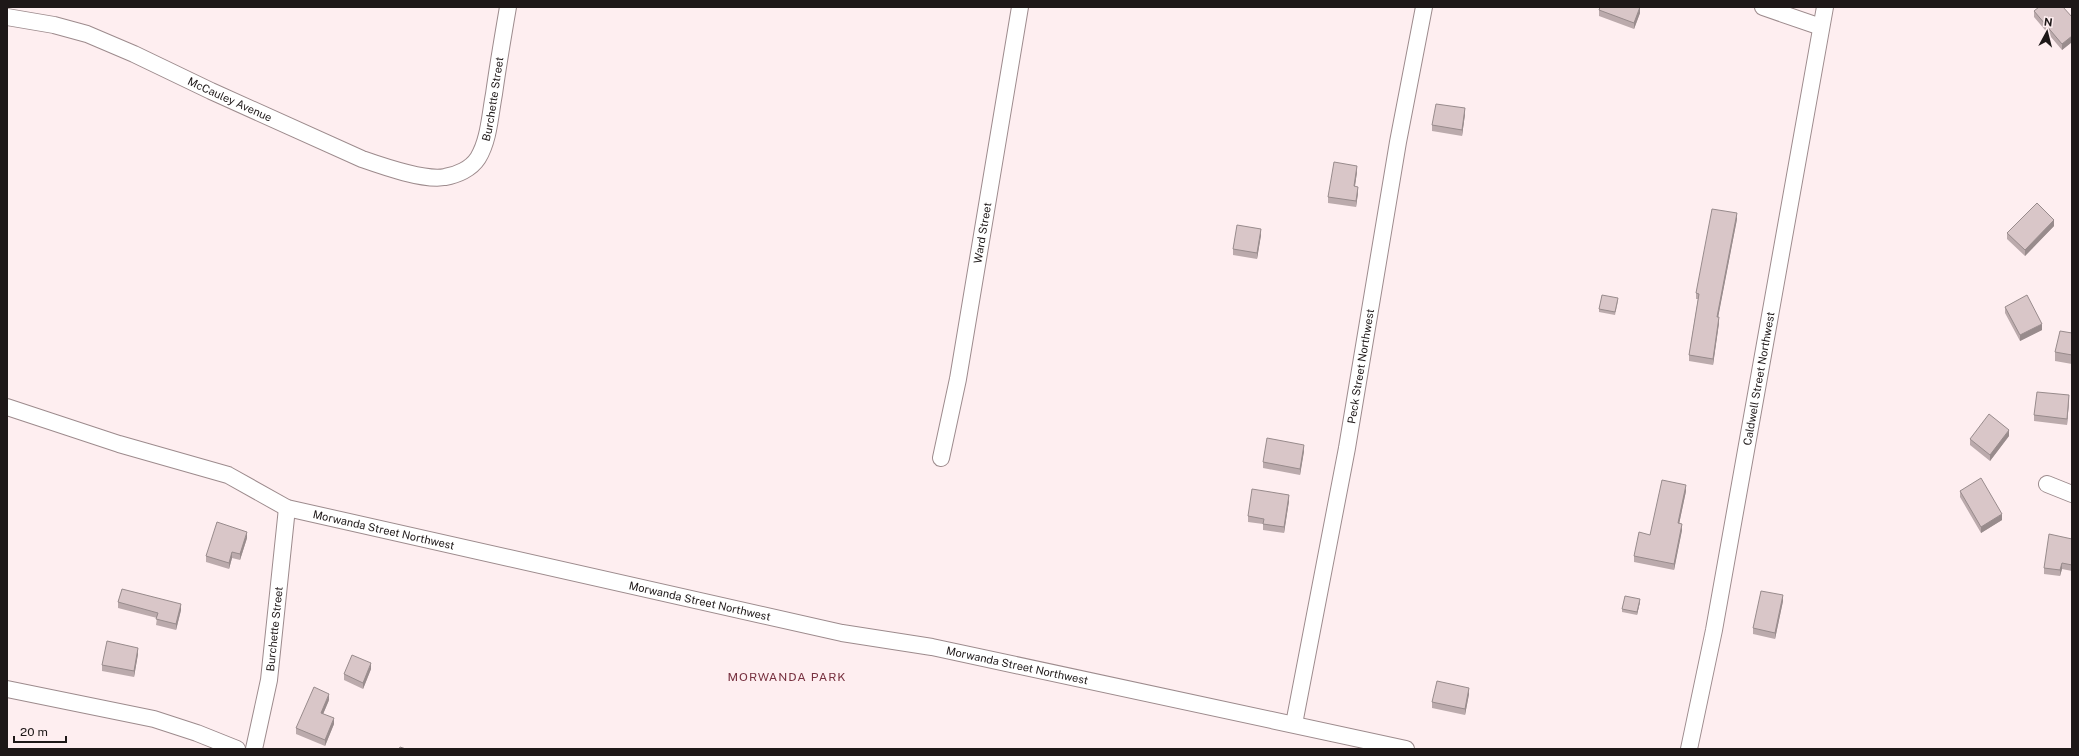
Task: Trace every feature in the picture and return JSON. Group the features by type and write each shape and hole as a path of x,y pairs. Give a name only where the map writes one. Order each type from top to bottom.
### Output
{"street":[{"name":"Burchette Street","path":"452,175 470,167 482,150 488,129 508,7"},
{"name":"Ward Street","path":"941,458 958,379 1020,7"},
{"name":"Peck Street Northwest","path":"1294,724 1346,448 1398,142 1424,7"},
{"path":"1763,7 1821,27"},
{"name":"Caldwell Street Northwest","path":"1689,749 1714,630 1825,7"},
{"name":"McCauley Avenue","path":"7,17 54,25 87,34 134,54 225,98 362,159 386,167 432,177 444,178 452,175"},
{"name":"Morwanda Street Northwest","path":"7,406 119,444 228,475 287,508 842,633 932,647 1406,749"},
{"path":"2047,484 2072,494"},
{"name":"Burchette Street","path":"254,749 269,680 287,508"},
{"path":"7,689 154,719 197,733 237,749"}],"building":[{"path":"1600,7 1640,7 1634,23 1599,10"},
{"path":"2039,7 2063,7 2072,17 2072,36 2062,44 2034,11"},
{"path":"1436,104 1465,108 1462,130 1432,125"},
{"path":"1334,162 1357,166 1354,186 1358,187 1356,201 1328,197"},
{"path":"2037,203 2054,220 2025,250 2007,233"},
{"path":"1712,209 1737,213 1717,317 1719,317 1713,359 1689,355 1699,294 1696,293"},
{"path":"1237,225 1261,229 1257,253 1233,249"},
{"path":"1602,295 1618,298 1615,312 1599,309"},
{"path":"2027,295 2042,324 2020,335 2005,307"},
{"path":"2060,331 2072,333 2072,355 2055,352"},
{"path":"2037,392 2069,395 2067,419 2034,415"},
{"path":"1989,414 2009,430 1990,455 1970,439"},
{"path":"1267,438 1304,445 1300,469 1263,462"},
{"path":"1981,478 2002,514 1981,527 1960,491"},
{"path":"1662,480 1686,485 1678,523 1682,524 1674,564 1634,556 1639,532 1650,535"},
{"path":"1252,489 1289,495 1284,527 1263,524 1264,519 1248,516"},
{"path":"217,522 247,532 240,554 232,552 229,563 206,556"},
{"path":"2049,534 2072,539 2072,565 2062,563 2060,570 2044,568"},
{"path":"122,589 181,604 176,624 156,619 158,613 118,602"},
{"path":"1761,591 1783,595 1775,633 1753,628"},
{"path":"1625,596 1640,599 1637,612 1622,609"},
{"path":"107,641 138,648 134,671 102,665"},
{"path":"352,655 371,663 363,683 344,674"},
{"path":"1437,681 1469,688 1465,709 1432,702"},
{"path":"314,687 329,694 321,713 334,718 325,740 296,728"}],"district":[{"name":"MORWANDA PARK","path":"787,677"}]}
